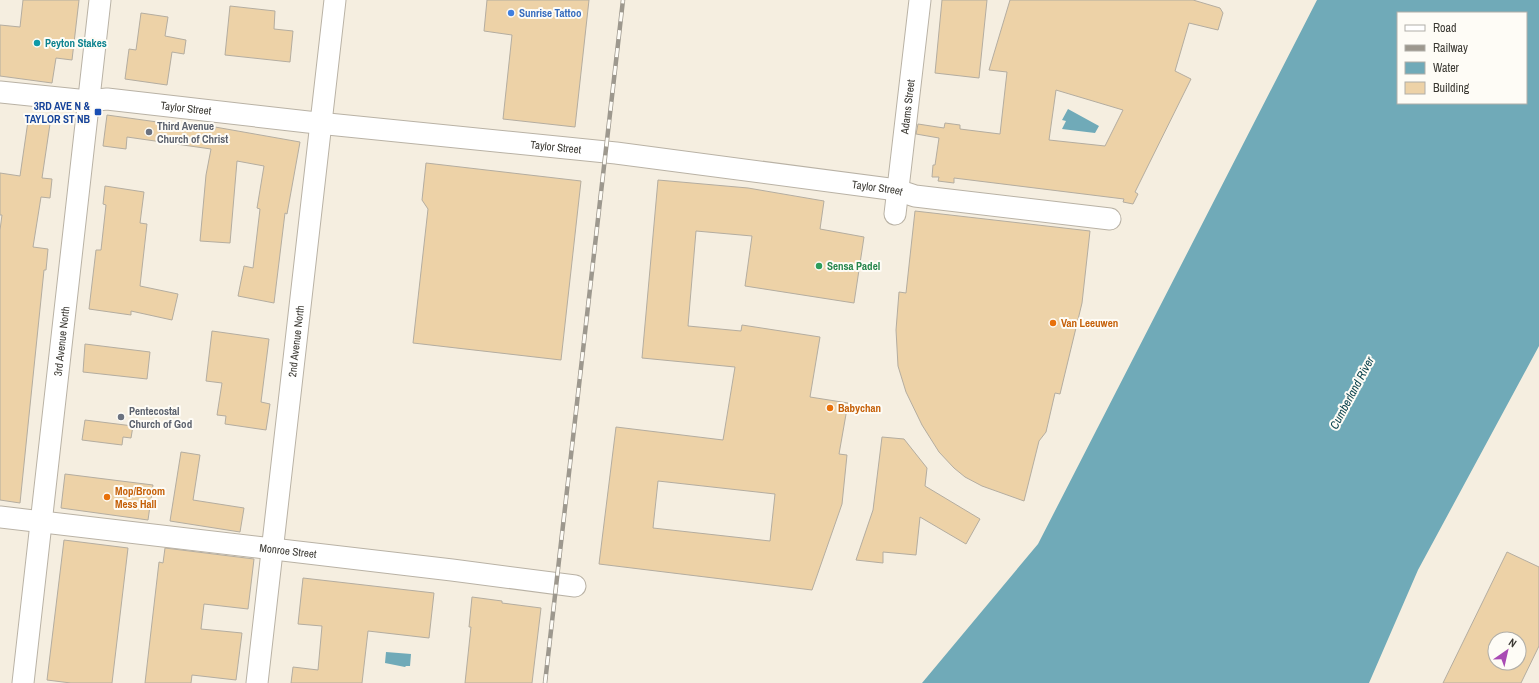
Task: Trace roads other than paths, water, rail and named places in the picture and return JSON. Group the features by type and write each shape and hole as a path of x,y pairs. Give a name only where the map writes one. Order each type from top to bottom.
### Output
{"street":[{"name":"3rd Avenue North","path":"23,683 100,0"},
{"name":"2nd Avenue North","path":"257,683 335,0"},
{"name":"Adams Street","path":"895,214 920,0"},
{"name":"Taylor Street","path":"0,92 88,101 107,99 321,123 616,153 897,190 915,196 1110,219"},
{"name":"Monroe Street","path":"0,517 452,570 575,586"}],"water":[{"name":"Cumberland River","path":"1317,0 1539,0 1539,346 1418,570 1369,683 922,683 1038,544"},
{"path":"1068,109 1099,126 1095,133 1062,129 1066,121 1062,120"},
{"path":"386,652 411,654 410,666 405,667 385,663"}],"railway":[{"path":"545,683 623,0"}],"place":[{"name":"Sunrise Tattoo","path":"511,13"},
{"name":"Peyton Stakes","path":"37,43"},
{"name":"3RD AVE N & TAYLOR ST NB","path":"98,112"},
{"name":"Third Avenue Church of Christ","path":"149,132"},
{"name":"Sensa Padel","path":"819,266"},
{"name":"Van Leeuwen","path":"1053,323"},
{"name":"Babychan","path":"830,408"},
{"name":"Pentecostal Church of God","path":"121,417"},
{"name":"Mop/Broom Mess Hall","path":"107,497"}]}
